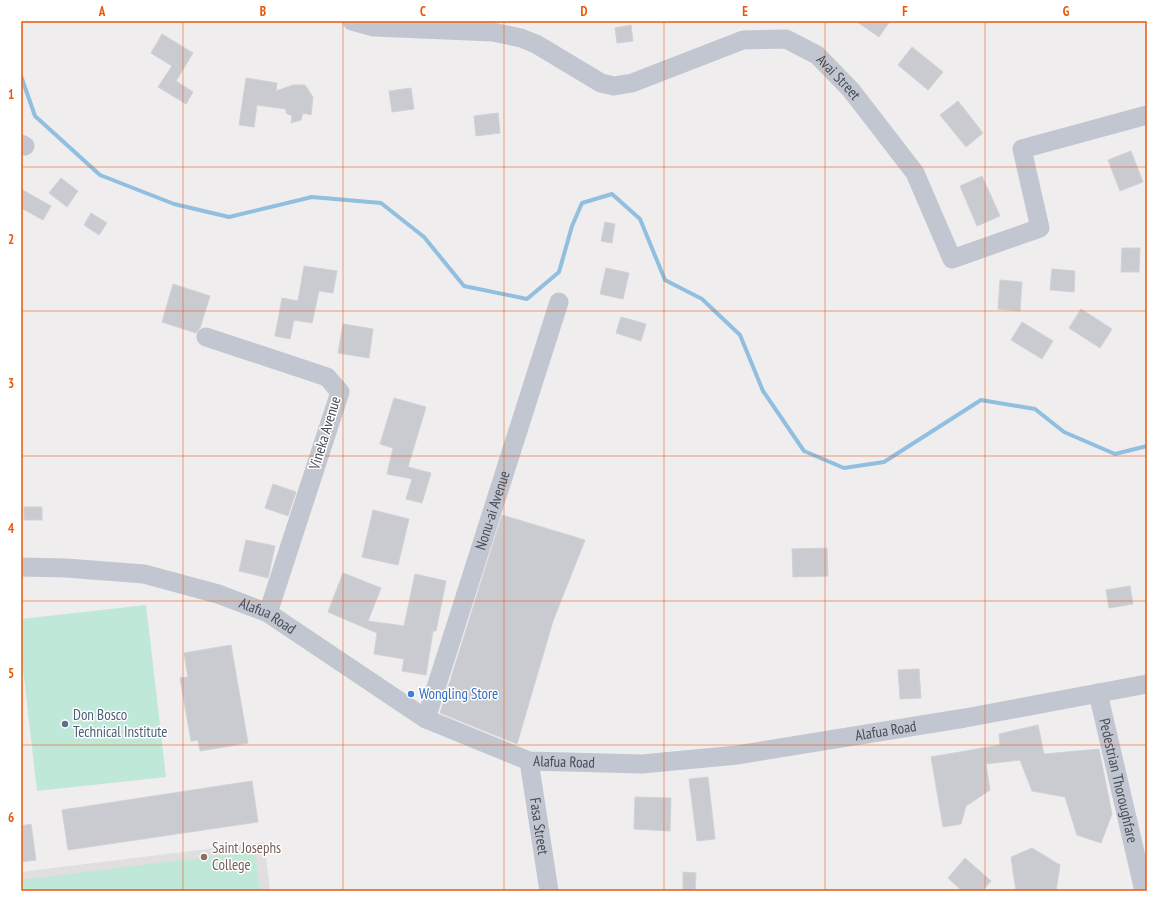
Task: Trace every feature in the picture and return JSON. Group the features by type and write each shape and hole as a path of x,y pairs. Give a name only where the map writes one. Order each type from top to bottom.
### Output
{"street":[{"name":"Avai Street","path":"352,21 374,27 493,32 521,38 536,44 600,83 614,86 632,83 743,40 786,39 817,55 851,90 915,173 952,259 1040,228 1022,149 1147,115"},
{"name":"Nonu-ai Avenue","path":"426,719 559,302"},
{"name":"Vineka Avenue","path":"206,337 327,376 340,392 268,613"},
{"name":"Alafua Road","path":"21,567 66,568 144,574 218,594 268,613 426,719 529,761 642,764 737,755 965,718 1147,684"},
{"name":"Pedestrian Thoroughfare","path":"1098,693 1144,891"},
{"name":"Fasa Street","path":"529,761 549,891"}],"shaded area":[{"name":"Saint Josephs College","path":"264,842 270,891 21,891 21,872"}],"green space":[{"path":"146,605 166,777 37,791 21,651 21,619"},
{"name":"Saint Josephs College","path":"255,851 260,891 21,891 21,880"}],"building":[{"path":"856,21 890,21 879,37"},
{"path":"631,25 633,41 617,43 615,28"},
{"path":"162,34 193,53 176,81 193,92 186,104 158,87 172,66 151,53"},
{"path":"912,47 943,72 928,90 898,65"},
{"path":"246,78 277,83 276,91 293,85 305,85 313,97 311,115 303,113 301,120 291,123 292,116 286,113 286,109 257,105 254,127 239,125"},
{"path":"411,88 414,109 392,112 389,91"},
{"path":"958,101 983,133 966,147 940,115"},
{"path":"498,113 500,133 476,136 474,116"},
{"path":"1131,151 1143,182 1120,191 1108,160"},
{"path":"982,176 1000,216 977,226 960,186"},
{"path":"61,178 78,191 67,207 49,193"},
{"path":"21,189 51,206 43,220 21,208"},
{"path":"91,213 107,223 99,235 84,225"},
{"path":"605,222 615,224 612,243 601,241"},
{"path":"1122,248 1140,248 1139,272 1121,272"},
{"path":"304,266 337,271 333,293 319,291 312,323 294,320 290,339 275,336 282,298 298,301"},
{"path":"606,268 629,273 623,299 600,294"},
{"path":"1052,269 1075,271 1074,292 1050,290"},
{"path":"1000,280 1022,282 1020,311 998,309"},
{"path":"173,284 210,296 200,328 196,333 162,322"},
{"path":"1081,309 1112,329 1100,348 1069,328"},
{"path":"621,317 646,324 641,341 616,333"},
{"path":"1022,322 1053,341 1042,359 1011,340"},
{"path":"343,324 373,329 369,358 338,353"},
{"path":"394,398 426,407 408,467 431,473 422,503 406,499 412,479 387,474 393,448 380,444"},
{"path":"273,484 296,492 288,516 265,508"},
{"path":"24,507 42,507 42,520 24,520"},
{"path":"373,510 409,519 398,565 362,557"},
{"path":"502,515 585,540 553,621 517,744 440,713"},
{"path":"246,540 275,546 268,578 239,571"},
{"path":"827,548 828,576 793,577 792,549"},
{"path":"343,573 381,588 368,621 404,626 415,574 446,581 436,631 433,631 426,675 402,671 404,659 374,654 377,633 328,612"},
{"path":"1130,586 1133,604 1109,608 1106,590"},
{"path":"231,645 248,743 200,751 198,740 191,741 180,678 188,677 184,653"},
{"path":"919,669 921,698 900,699 898,670"},
{"path":"1038,725 1044,754 1099,749 1112,814 1101,843 1077,835 1065,797 1032,791 1020,760 986,764 990,790 966,806 961,824 943,827 931,757 1000,745 999,734"},
{"path":"708,777 715,839 697,841 689,779"},
{"path":"252,781 258,822 68,850 62,810"},
{"path":"635,797 671,798 670,831 634,829"},
{"path":"31,824 36,860 21,862 21,826"},
{"path":"1032,848 1060,865 1056,891 1016,891 1011,857"},
{"path":"965,858 991,881 982,891 962,891 948,878"},
{"path":"683,872 696,873 695,891 683,891"}],"waterway":[{"path":"21,76 35,116 100,175 174,204 229,217 312,197 381,203 424,237 464,286 527,299 559,272 572,226 582,203 612,194 640,219 665,280 702,299 740,335 763,391 804,451 844,468 884,462 981,400 1035,409 1064,432 1115,454 1147,446"}],"place":[{"name":"Wongling Store","path":"411,694"},
{"name":"Don Bosco Technical Institute","path":"65,724"},
{"name":"Saint Josephs College","path":"204,857"}]}
